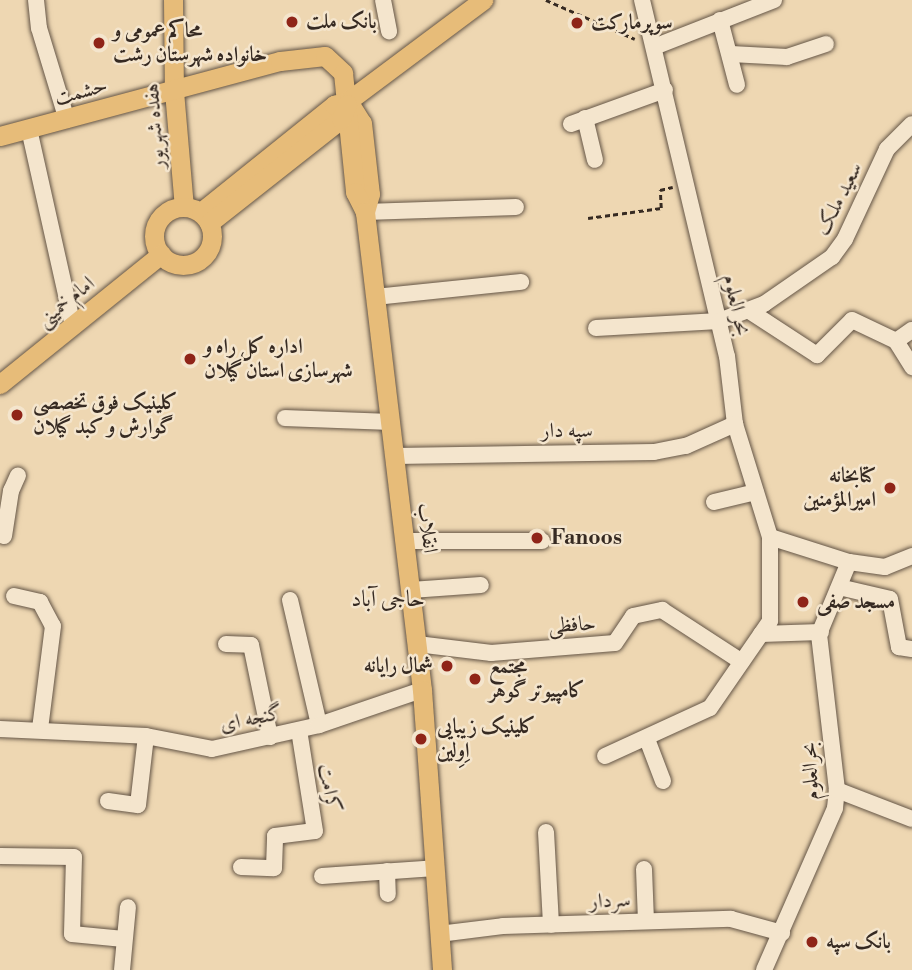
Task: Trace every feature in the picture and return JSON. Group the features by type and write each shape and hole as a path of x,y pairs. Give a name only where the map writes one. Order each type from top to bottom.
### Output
{"main road":[{"name":"هفده شهریور","path":"173,0 176,113 198,214"},
{"path":"198,214 212,242 202,258 185,265 161,254 155,227 166,212 198,214 341,119 348,101 479,1"},
{"name":"حشمت","path":"0,136 280,61 325,57 343,73 348,101"},
{"path":"147,98 167,100 176,113"},
{"name":"انقلاب","path":"348,101 362,123 369,194 365,212 422,690 442,970"},
{"name":"امام خمینی","path":"0,384 161,254"},
{"name":"انقلاب","path":"432,970 439,928"}],"street":[{"path":"37,0 39,28 66,120"},
{"path":"383,0 388,31"},
{"name":"بحر العلوم","path":"642,0 719,321 735,424 770,537"},
{"path":"654,47 774,0"},
{"path":"720,20 737,85"},
{"path":"731,54 787,57 826,44"},
{"path":"595,160 578,121 665,90"},
{"name":"سعید ملک","path":"596,328 719,321 751,312 832,257 845,239 887,149 912,124"},
{"path":"29,129 73,326"},
{"path":"365,212 516,207"},
{"path":"375,297 521,282"},
{"path":"751,312 817,355 852,320 896,341 912,367"},
{"path":"896,341 912,330"},
{"path":"285,418 390,422"},
{"name":"سپه دار","path":"395,456 654,452 686,446 735,424"},
{"path":"4,536 5,488 18,475"},
{"path":"714,502 756,492"},
{"path":"605,756 710,708 771,621 770,537 849,562 885,567 912,556"},
{"path":"405,541 542,541"},
{"name":"بحرالعلوم","path":"764,970 835,808 836,790 821,632 849,562"},
{"path":"411,590 481,585"},
{"path":"839,586 890,599 899,647 912,649"},
{"path":"13,596 40,602 53,626 40,729"},
{"path":"290,600 320,725"},
{"name":"حافظی","path":"417,644 491,653 615,643 633,616 662,610 742,662"},
{"path":"761,634 821,632"},
{"path":"226,644 251,645 270,737"},
{"name":"گنجه ای","path":"0,729 146,736 212,749 320,725 422,690"},
{"name":"کرامت","path":"242,867 274,868 275,836 314,831 299,730"},
{"path":"108,801 138,805 146,736"},
{"path":"647,739 663,781"},
{"path":"836,790 912,819"},
{"path":"546,832 551,925"},
{"path":"0,856 74,857 72,934 124,940"},
{"path":"321,876 435,868"},
{"path":"644,869 646,921"},
{"path":"387,871 388,894"},
{"path":"122,970 128,908"},
{"name":"سردار","path":"439,928 731,919 782,933"},
{"path":"752,970 762,952 782,933"}],"path":[{"path":"546,0 654,47"},
{"path":"588,218 661,208 660,190 687,184"}],"place":[{"name":"بانک ملت","path":"292,22"},
{"name":"سوپرمارکت","path":"577,23"},
{"name":"محاکم عمومی و خانواده شهرستان رشت","path":"99,43"},
{"name":"اداره کل راه و شهرسازی استان گیلان","path":"190,359"},
{"name":"کلینیک فوق تخصصی گوارش و کبد گیلان","path":"17,415"},
{"name":"کتابخانه امیرالمؤمنین","path":"890,488"},
{"name":"Fanoos","path":"537,538"},
{"name":"مسجد صفی","path":"803,602"},
{"name":"شمال رایانه","path":"447,666"},
{"name":"مجتمع کامپیوتر گوهر","path":"475,679"},
{"name":"کلینیک زیبایی اِوِلین","path":"421,739"},
{"name":"بانک سپه","path":"812,942"}],"district":[{"name":"حاجی آباد","path":"388,599"}]}
